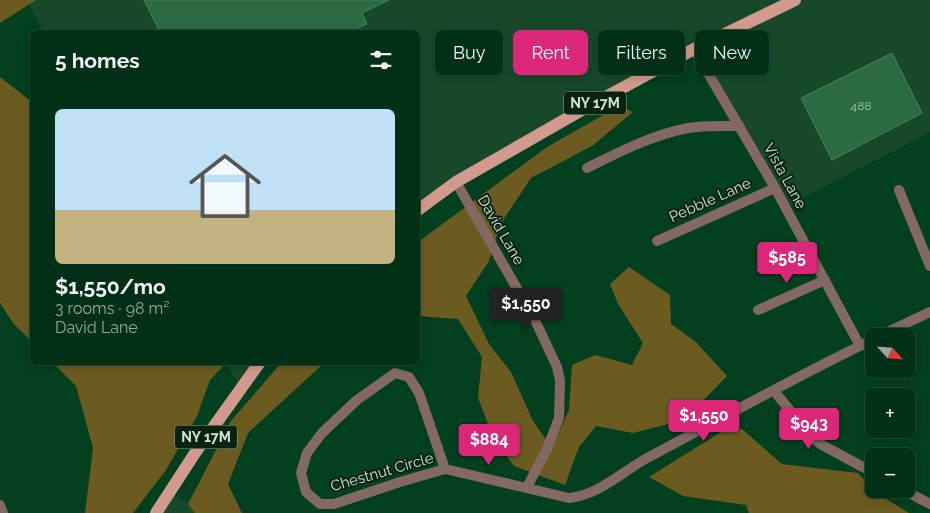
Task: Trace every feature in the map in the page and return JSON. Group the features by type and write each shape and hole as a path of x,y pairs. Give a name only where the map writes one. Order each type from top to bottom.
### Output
{"main road":[{"name":"NY 17M","path":"420,209 456,182 580,111 694,49 795,0"},
{"name":"NY 17M","path":"156,513 197,450 258,365"}],"street":[{"name":"Vista Lane","path":"694,49 775,188 860,346"},
{"path":"587,168 619,152 665,134 691,128 739,126"},
{"name":"David Lane","path":"456,182 536,320 557,367 560,381 559,418 547,449 527,487"},
{"name":"Pebble Lane","path":"657,241 775,188"},
{"path":"899,190 930,266"},
{"path":"758,310 825,280"},
{"path":"896,328 930,312"},
{"name":"Chestnut Circle","path":"445,469 420,394 409,377 395,373 357,400 322,432 307,453 301,473 306,492 320,504 334,504 445,469 570,498 581,497 594,492 644,460 865,344"},
{"path":"774,390 813,438 822,445 865,468"},
{"path":"915,496 930,504"},
{"path":"0,505 3,513"}],"shaded area":[{"path":"0,0 36,0 0,23"},
{"path":"26,0 930,0 930,132 786,207 709,75 769,75 769,30 695,30 695,52 694,50 685,55 685,30 598,30 598,75 651,75 420,209 420,30 43,30"},
{"path":"0,77 30,100 30,340 13,323 0,303"},
{"path":"619,106 633,112 592,146 531,178 500,225 489,261 466,296 489,344 511,372 533,421 552,448 569,410 572,365 595,355 632,365 643,343 618,304 610,284 629,267 670,295 671,324 696,342 727,376 684,420 633,433 596,426 579,447 565,485 514,466 493,437 478,398 482,357 458,319 420,316 420,241 547,147"},
{"path":"55,365 224,365 210,380 197,416 166,470 133,513 85,513 93,448 76,386"},
{"path":"227,365 259,365 241,389"},
{"path":"279,365 322,365 248,433 228,484 242,513 195,513 188,504 231,421"},
{"path":"742,429 782,464 858,473 865,481 865,498 884,498 909,513 749,513 746,505 683,496 649,477 721,432"},
{"path":"170,491 201,513 155,513"}],"building":[{"path":"144,0 389,0 362,13 367,24 354,30 159,30"},
{"path":"892,53 922,113 832,160 801,98"}]}
